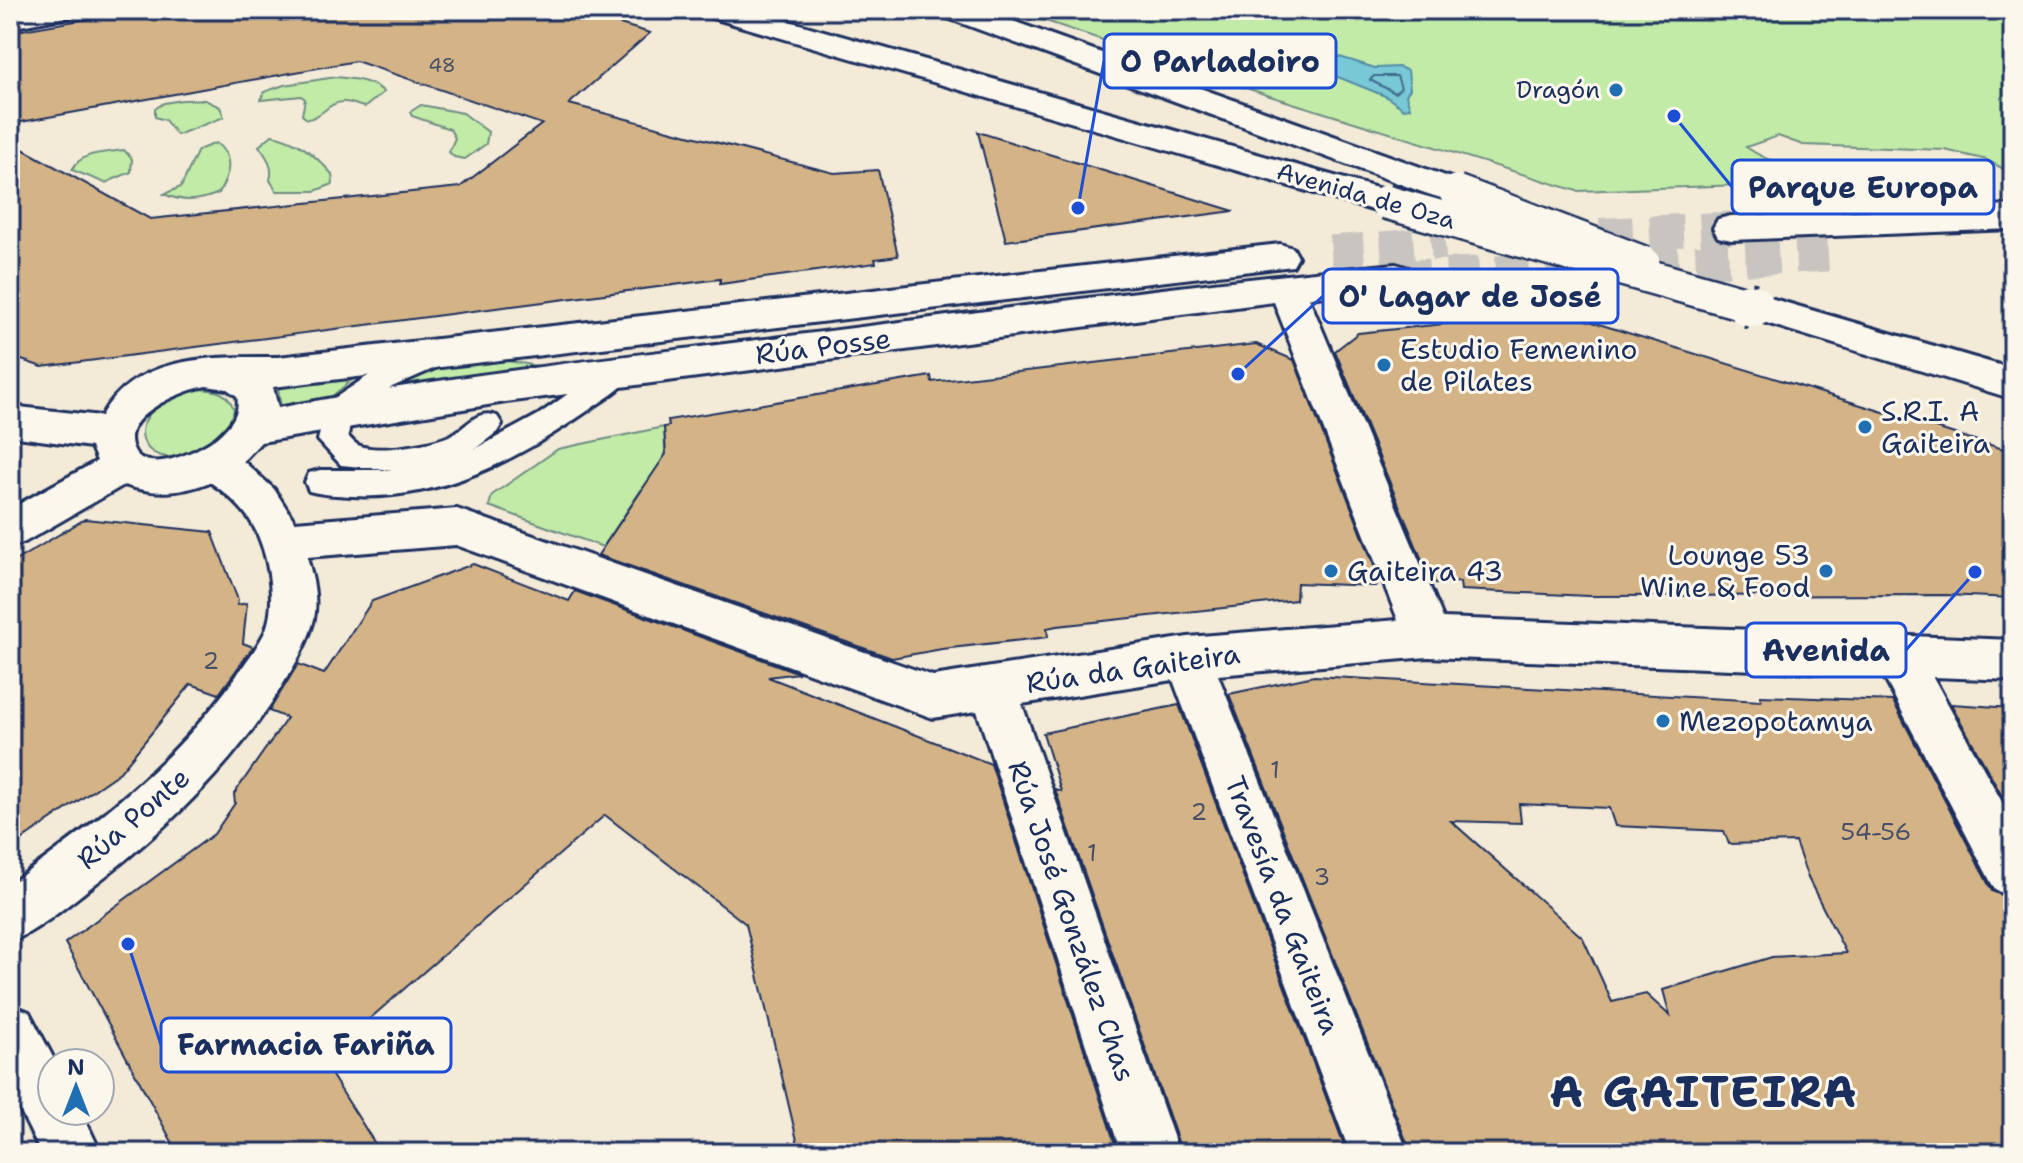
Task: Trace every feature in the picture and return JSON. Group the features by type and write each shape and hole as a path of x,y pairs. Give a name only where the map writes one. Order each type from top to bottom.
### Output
{"street":[{"path":"10,19 62,10"},
{"name":"Avenida de Oza","path":"717,10 1753,306 2013,384"},
{"path":"953,10 1456,192 1753,306"},
{"path":"1731,228 2013,217"},
{"path":"1828,255 2013,247"},
{"name":"Rúa Posse","path":"224,372 278,372 1331,252"},
{"name":"Rúa Posse","path":"252,428 337,411 619,373 1286,287 1396,277"},
{"path":"1286,287 1428,637"},
{"path":"10,421 74,430 117,449 134,474 151,478 193,472 236,447 252,428 258,413 259,398 252,386 224,372 206,371 167,381 132,403 117,449 10,530"},
{"name":"Rúa Ponte","path":"10,916 175,787 237,717 283,643 292,617 294,589 282,541 269,512 243,481 213,463"},
{"name":"Rúa da Gaiteira","path":"282,541 457,527 933,697 1188,657 1428,637 2013,660"},
{"path":"1897,656 2013,872"},
{"name":"Travesía da Gaiteira","path":"1188,657 1379,1153"},
{"name":"Rúa José González Chas","path":"993,688 1150,1153"},
{"path":"10,1031 72,1153"}],"lane":[{"path":"458,351 403,367 367,387 337,411 333,440 352,457 403,459 440,452 461,444 487,424"},
{"path":"320,482 361,486 408,482 456,471 499,454 619,373"}],"green space":[{"path":"1013,10 2013,10 2013,174 1987,160 1945,150 1803,145 1778,136 1746,147 1764,158 1802,169 1821,172 1902,172 1908,179 1577,191 1270,96"},
{"path":"336,77 368,83 384,92 365,107 339,102 307,119 302,115 305,99 301,96 261,100 264,92 284,85"},
{"path":"205,100 220,107 224,117 177,135 165,120 155,117 155,109 164,103"},
{"path":"421,105 463,113 488,132 486,144 465,159 454,157 449,152 455,138 450,129 412,116 410,112"},
{"path":"272,135 290,140 312,154 332,174 333,184 315,191 277,191 270,180 269,162 259,146"},
{"path":"216,143 228,160 219,193 192,200 164,194 181,187 198,150"},
{"path":"124,150 132,159 131,172 105,183 72,170 87,156"},
{"path":"496,359 562,370 378,394 434,367"},
{"path":"364,370 325,402 281,407 277,382"},
{"path":"198,389 225,395 234,410 228,425 209,443 187,455 167,457 153,452 144,442 143,428 150,413 168,400"},
{"path":"664,427 667,491 641,490 603,547 489,506 492,495 558,449"}],"water":[{"path":"1327,53 1375,68 1399,67 1408,71 1410,89 1406,95 1410,108 1404,109 1385,96 1313,67 1310,63"}],"building":[{"path":"140,10 573,10 650,33 569,104 834,173 878,170 898,256 875,259 876,263 720,284 720,279 42,367 10,356 10,142 150,219 460,187 542,124 356,61 10,124 10,32"},
{"path":"978,132 1068,160 1234,211 1006,241"},
{"path":"1560,312 2013,452 2013,598 1945,595 1588,596 1461,590 1460,582 1437,584 1429,577 1335,351 1358,333"},
{"path":"1256,344 1294,360 1380,581 1375,586 1297,583 1296,600 1057,626 1047,628 1048,637 892,658 598,555 666,454 664,427 669,426 668,420 931,376 932,382"},
{"path":"85,519 212,532 238,600 237,605 247,603 243,643 253,647 219,694 191,684 120,772 10,848 10,564"},
{"path":"473,564 569,601 575,591 799,673 768,677 991,764 1118,1153 800,1153 746,924 605,815 322,1060 381,1153 178,1153 65,943 214,834 235,803 234,794 287,718 269,711 298,664 324,674 372,601"},
{"path":"1314,676 1761,701 1760,696 1893,701 1992,891 2013,900 2013,1153 1411,1153 1229,694","holes":["1519,804 1609,808 1615,826 1724,831 1729,844 1795,842 1808,878 1846,953 1772,957 1663,990 1670,1016 1646,994 1612,1002 1583,938 1451,821 1521,823"]},
{"path":"1951,704 2013,708 2013,816"},
{"path":"1179,705 1347,1153 1182,1153 1055,789 1061,791 1043,733"}],"tunnel":[{"path":"1550,237 1731,228"},
{"path":"1331,252 1445,243"},
{"path":"1396,277 1828,255"}],"place":[{"name":"Dragón","path":"1616,90"},
{"name":"Parque Europa","path":"1674,116"},
{"name":"O Parladoiro","path":"1078,208"},
{"name":"Estudio Femenino de Pilates","path":"1384,365"},
{"name":"O' Lagar de José","path":"1238,374"},
{"name":"S.R.I. A Gaiteira","path":"1865,427"},
{"name":"Gaiteira 43","path":"1331,571"},
{"name":"Lounge 53 Wine & Food","path":"1826,571"},
{"name":"Avenida","path":"1975,572"},
{"name":"Mezopotamya","path":"1663,721"},
{"name":"Farmacia Fariña","path":"128,944"}],"district":[{"name":"A GAITEIRA","path":"1704,1091"}]}
